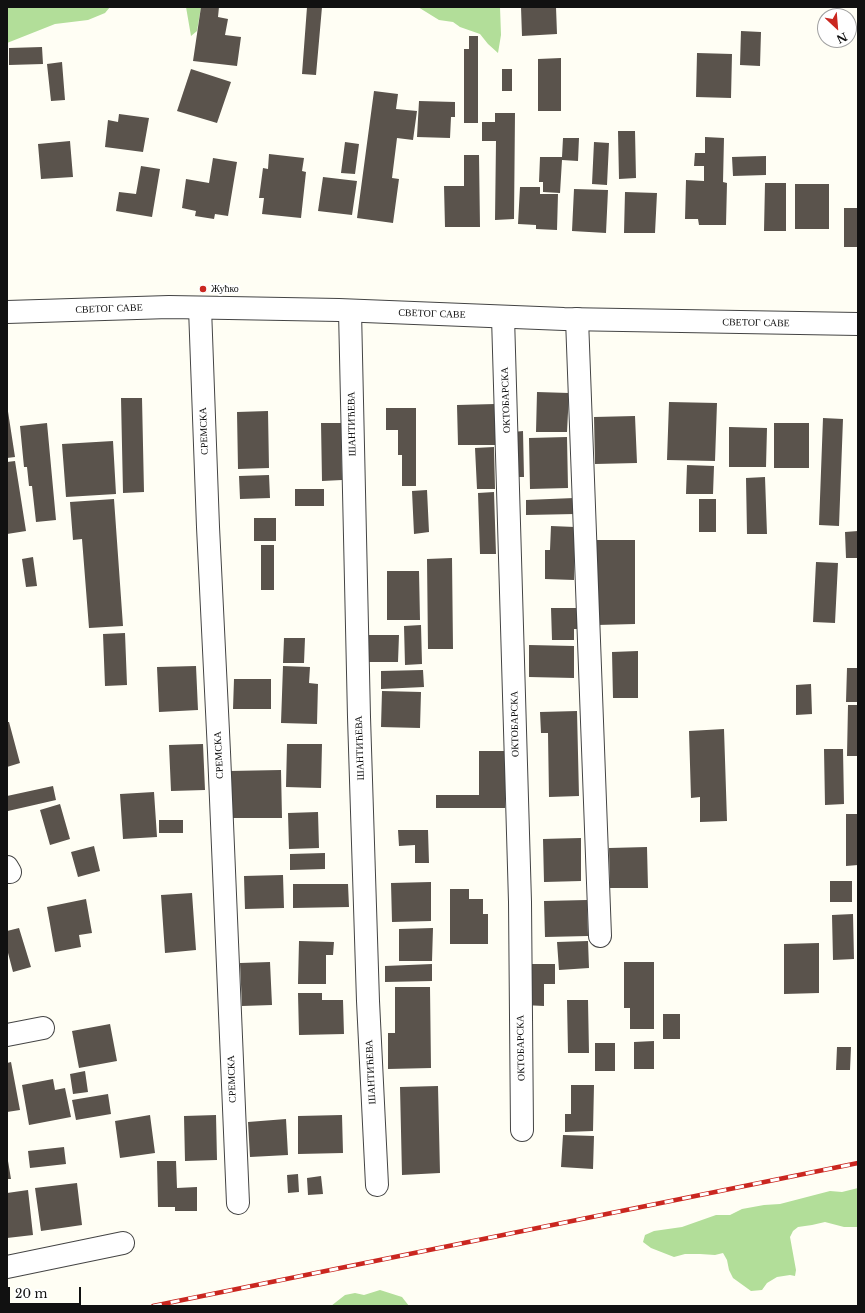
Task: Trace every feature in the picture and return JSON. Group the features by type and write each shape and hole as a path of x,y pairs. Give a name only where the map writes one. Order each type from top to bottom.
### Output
{"street":[{"name":"СВЕТОГ САВЕ","path":"7,312 200,308 350,311 577,319 858,324"},
{"name":"СРЕМСКА","path":"200,308 208,535 238,1202"},
{"name":"ШАНТИЋЕВА","path":"350,311 359,733 364,900 376,1185"},
{"name":"ОКТОБАРСКА","path":"504,317 519,871 522,1130"},
{"path":"577,319 600,936"},
{"path":"7,1035 43,1028"},
{"path":"7,1267 123,1243"}],"green space":[{"path":"7,7 110,7 105,13 88,20 55,24 7,43"},
{"path":"186,7 201,7 197,31 191,36"},
{"path":"418,7 500,7 501,35 498,53 480,34 460,27 453,22 439,20"},
{"path":"858,1188 858,1227 844,1227 825,1222 798,1227 793,1231 790,1237 796,1270 795,1276 790,1275 777,1277 767,1283 762,1290 751,1291 733,1278 723,1253 715,1255 685,1254 674,1257 651,1248 643,1242 645,1235 654,1231 682,1227 716,1215 730,1215 742,1209 780,1204 830,1191 842,1192"},
{"path":"380,1290 402,1297 409,1306 331,1306 345,1295 355,1293 364,1295"}],"building":[{"path":"201,7 219,7 218,17 228,19 225,35 241,37 237,66 193,61"},
{"path":"307,7 322,7 316,75 302,74"},
{"path":"521,7 556,7 557,34 522,36"},
{"path":"741,31 761,32 760,66 740,65"},
{"path":"469,36 478,36 478,123 464,123 464,49 469,49"},
{"path":"42,47 43,64 9,65 9,48"},
{"path":"697,53 732,54 731,98 696,97"},
{"path":"561,58 561,111 538,111 538,59"},
{"path":"62,62 65,100 51,101 47,64"},
{"path":"191,69 231,82 217,123 177,111"},
{"path":"502,69 512,69 512,91 502,91"},
{"path":"374,91 398,94 396,109 417,111 413,140 397,138 392,178 399,179 393,223 357,218"},
{"path":"419,101 455,102 455,117 451,117 450,138 417,137"},
{"path":"495,113 515,113 514,219 495,220 496,141 482,141 482,122 495,122"},
{"path":"119,114 149,118 143,152 105,147 108,120 118,122"},
{"path":"618,131 635,131 636,178 619,179"},
{"path":"705,137 724,138 723,182 727,183 726,225 699,225 698,219 685,219 686,180 704,181 704,166 694,166 695,153 705,153"},
{"path":"563,138 579,138 578,161 562,160 560,193 543,192 543,182 539,182 540,157 562,157"},
{"path":"70,141 73,177 41,179 38,144"},
{"path":"345,142 359,144 355,174 341,173"},
{"path":"594,142 609,143 607,185 592,184"},
{"path":"269,154 304,158 302,171 306,172 301,218 262,214 264,198 259,198 263,168 268,169"},
{"path":"464,155 479,155 480,227 445,227 444,186 464,186"},
{"path":"766,156 766,175 733,176 732,157"},
{"path":"213,158 237,162 228,216 215,214 214,219 195,216 196,211 182,208 186,179 209,183"},
{"path":"141,166 160,169 152,217 116,211 119,192 136,194"},
{"path":"323,177 357,181 352,215 318,211"},
{"path":"765,183 786,183 786,231 764,231"},
{"path":"795,184 829,184 829,229 795,229"},
{"path":"520,187 540,187 540,194 558,194 557,230 536,229 536,225 518,224"},
{"path":"574,189 608,190 606,233 572,231"},
{"path":"625,192 657,193 655,233 624,233"},
{"path":"844,208 858,208 858,247 844,247"},
{"path":"537,392 569,393 567,432 536,432"},
{"path":"121,398 142,398 144,492 123,493"},
{"path":"669,402 717,403 715,461 667,460"},
{"path":"495,404 496,445 458,445 457,405"},
{"path":"7,405 15,457 7,458"},
{"path":"386,408 416,408 416,486 402,486 402,455 398,455 398,430 386,430"},
{"path":"268,411 269,468 238,469 237,412"},
{"path":"635,416 637,463 595,464 594,417"},
{"path":"823,418 843,419 839,526 819,525"},
{"path":"47,423 56,520 36,522 32,486 29,486 27,467 24,467 20,426"},
{"path":"321,423 341,423 342,480 322,481"},
{"path":"774,423 809,423 809,468 774,468"},
{"path":"729,427 767,428 766,467 729,467"},
{"path":"523,431 524,477 515,477 513,432"},
{"path":"567,437 568,488 530,489 529,438"},
{"path":"113,441 116,494 66,497 62,444"},
{"path":"494,447 495,489 477,489 475,448"},
{"path":"15,461 26,531 7,534 7,462"},
{"path":"687,465 714,466 713,494 686,494"},
{"path":"269,475 270,498 240,499 239,476"},
{"path":"765,477 767,534 747,534 746,478"},
{"path":"295,489 324,489 324,506 295,506"},
{"path":"427,490 429,532 414,534 412,491"},
{"path":"494,492 496,554 480,554 478,493"},
{"path":"574,498 575,514 526,515 526,500"},
{"path":"114,499 123,626 89,628 82,539 73,540 70,502"},
{"path":"699,499 716,499 716,532 699,532"},
{"path":"254,518 276,518 276,541 254,541"},
{"path":"551,526 575,527 574,580 545,579 545,550 550,550"},
{"path":"858,531 858,558 846,558 845,532"},
{"path":"596,540 635,540 635,624 597,625"},
{"path":"261,545 274,545 274,590 261,590"},
{"path":"33,557 37,586 26,587 22,559"},
{"path":"452,558 453,649 428,649 427,559"},
{"path":"816,562 838,563 835,623 813,622"},
{"path":"387,571 419,571 420,620 387,620"},
{"path":"551,608 578,608 578,629 574,629 574,640 552,640"},
{"path":"421,625 422,664 405,665 404,626"},
{"path":"125,633 127,685 105,686 103,634"},
{"path":"368,635 399,635 398,662 368,662"},
{"path":"284,638 305,638 304,663 283,663"},
{"path":"529,645 574,646 574,678 529,677"},
{"path":"638,651 638,698 613,698 612,652"},
{"path":"196,666 198,710 159,712 157,667"},
{"path":"283,666 310,667 309,683 318,684 317,724 281,723"},
{"path":"847,668 858,668 858,702 846,702"},
{"path":"423,670 424,687 381,689 381,671"},
{"path":"234,679 271,679 271,709 233,709"},
{"path":"811,684 812,714 796,715 796,685"},
{"path":"382,691 421,692 420,728 381,727"},
{"path":"848,705 858,705 858,756 847,756"},
{"path":"577,711 579,796 549,797 548,733 541,733 540,712"},
{"path":"7,722 9,722 20,763 7,767"},
{"path":"724,729 727,821 700,822 700,797 691,798 689,731"},
{"path":"203,744 205,790 171,791 169,745"},
{"path":"287,744 322,744 321,788 286,787"},
{"path":"824,749 843,749 844,804 825,805"},
{"path":"479,751 505,751 505,808 436,808 436,795 479,795"},
{"path":"281,770 282,818 230,818 229,771"},
{"path":"53,786 56,800 8,811 7,796"},
{"path":"154,792 157,837 123,839 120,794"},
{"path":"60,804 70,839 50,845 40,810"},
{"path":"318,812 319,848 289,849 288,813"},
{"path":"846,814 858,814 858,865 846,866"},
{"path":"159,820 183,820 183,833 159,833"},
{"path":"398,830 428,830 429,863 415,863 415,845 399,846"},
{"path":"581,838 581,881 544,882 543,839"},
{"path":"94,846 100,871 78,877 71,852"},
{"path":"647,847 648,888 610,888 609,848"},
{"path":"325,853 325,869 290,870 290,854"},
{"path":"283,875 284,908 245,909 244,876"},
{"path":"830,881 852,881 852,902 830,902"},
{"path":"431,882 431,921 392,922 391,883"},
{"path":"293,884 348,884 349,907 293,908"},
{"path":"450,889 469,889 469,899 483,899 483,914 488,914 488,944 450,944"},
{"path":"192,893 196,950 165,953 161,895"},
{"path":"86,899 92,933 79,935 81,947 55,952 47,907"},
{"path":"587,900 588,936 545,937 544,901"},
{"path":"853,914 854,959 833,960 832,915"},
{"path":"19,928 31,967 13,972 7,949 7,931"},
{"path":"433,928 432,961 399,961 399,929"},
{"path":"299,941 334,942 333,955 326,955 326,984 298,984"},
{"path":"588,941 589,968 559,970 557,942"},
{"path":"819,943 819,993 784,994 784,944"},
{"path":"270,962 272,1005 242,1006 240,963"},
{"path":"624,962 654,962 654,1029 630,1029 630,1008 624,1008"},
{"path":"432,964 432,981 385,982 385,966"},
{"path":"525,964 555,964 555,984 544,984 544,1006 524,1005"},
{"path":"395,987 430,987 431,1068 388,1069 388,1033 395,1033"},
{"path":"298,993 322,993 322,1000 343,1000 344,1034 299,1035"},
{"path":"567,1000 588,1000 589,1053 568,1053"},
{"path":"663,1014 680,1014 680,1039 663,1039"},
{"path":"110,1024 117,1061 79,1068 72,1031"},
{"path":"654,1041 654,1069 634,1069 634,1042"},
{"path":"595,1043 615,1043 615,1071 595,1071"},
{"path":"837,1047 851,1047 850,1070 836,1070"},
{"path":"11,1062 20,1110 7,1112 7,1063"},
{"path":"85,1071 88,1092 73,1094 70,1074"},
{"path":"53,1079 55,1090 65,1088 71,1117 29,1125 22,1085"},
{"path":"571,1085 594,1085 593,1131 565,1132 565,1114 571,1114"},
{"path":"438,1086 440,1173 402,1175 400,1087"},
{"path":"108,1094 111,1114 76,1120 72,1100"},
{"path":"150,1115 155,1153 120,1158 115,1121"},
{"path":"216,1115 217,1160 185,1161 184,1116"},
{"path":"342,1115 343,1153 298,1154 298,1116"},
{"path":"286,1119 288,1155 250,1157 248,1122"},
{"path":"563,1135 594,1136 593,1169 561,1167"},
{"path":"64,1147 66,1164 30,1168 28,1151"},
{"path":"7,1155 11,1179 7,1179"},
{"path":"157,1161 176,1161 177,1188 197,1187 197,1211 175,1211 175,1207 158,1207"},
{"path":"298,1174 299,1192 288,1193 287,1175"},
{"path":"321,1176 323,1194 308,1195 307,1178"},
{"path":"77,1183 82,1225 41,1231 35,1188"},
{"path":"28,1190 33,1235 7,1238 7,1193"}],"railway":[{"path":"153,1306 858,1163"}],"place":[{"name":"Жућко","path":"203,289"}]}
